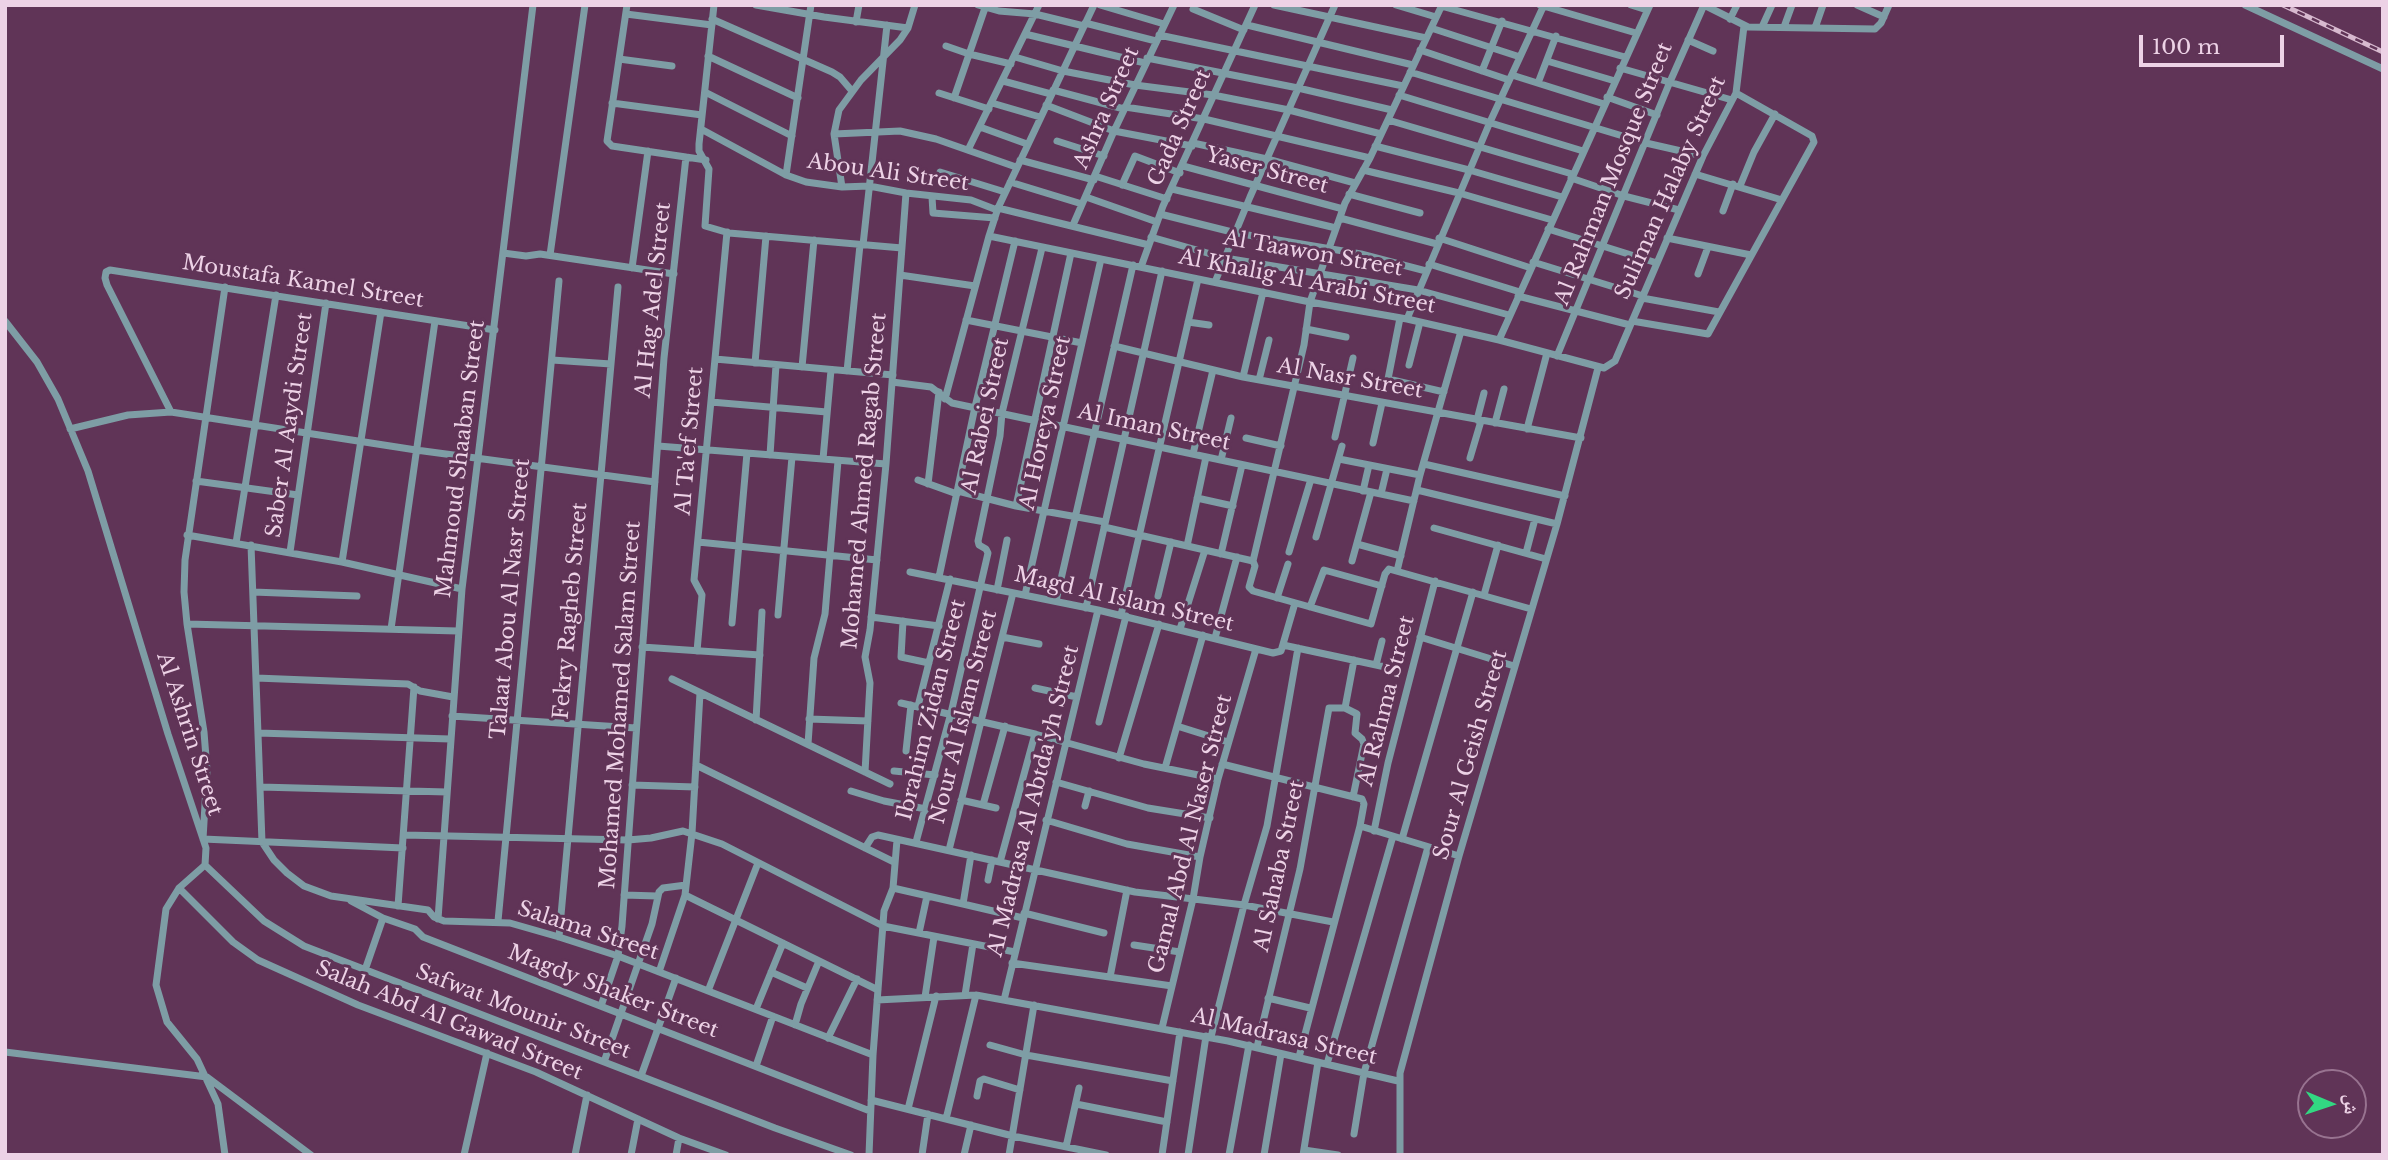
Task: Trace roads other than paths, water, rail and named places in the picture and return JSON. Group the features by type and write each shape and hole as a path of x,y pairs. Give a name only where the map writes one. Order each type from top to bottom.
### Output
{"street":[{"name":"Mahmoud Shaaban Street","path":"438,919 462,589 533,5"},
{"path":"550,255 585,5"},
{"path":"714,5 699,152 709,169 705,226 727,232 902,248"},
{"path":"756,5 908,28"},
{"path":"786,175 811,5"},
{"path":"856,22 859,5"},
{"path":"842,187 834,134 839,110 884,54 900,40 908,28 915,5"},
{"path":"968,150 1039,5"},
{"path":"945,399 997,212 1094,5"},
{"path":"1100,5 1164,24"},
{"name":"Ashra Street","path":"1073,225 1124,108 1174,5"},
{"name":"Gada Street","path":"1056,601 1114,346 1137,266 1255,5"},
{"path":"1274,5 1426,38"},
{"path":"1216,282 1335,5"},
{"path":"1396,5 1436,17"},
{"path":"1499,340 1648,8 1631,5"},
{"path":"1704,5 1744,26 1815,28 1878,27 1889,5"},
{"name":"Al Rahman Mosque Street","path":"1557,356 1704,5"},
{"path":"1730,19 1737,5"},
{"path":"1762,27 1772,5"},
{"path":"1784,27 1792,5"},
{"path":"1815,28 1823,5"},
{"path":"1857,5 1884,17"},
{"path":"2245,5 2383,69"},
{"path":"1531,609 1435,581 1387,571 1371,624 1250,590 1255,566 1253,561 1281,446 1310,302 1319,274 1349,194 1370,158 1441,6 1625,57"},
{"path":"1444,392 1388,379 1403,318 1418,290 1542,6 1636,33"},
{"path":"954,98 981,7 1035,14 1235,50 1403,86"},
{"path":"706,160 608,144 627,9 712,22 840,77 852,91"},
{"path":"1193,9 1246,27 1319,42 1412,68 1593,128 1703,156"},
{"path":"1482,71 1502,22"},
{"path":"847,371 887,25"},
{"name":"Suliman Halaby Street","path":"1598,368 1609,366 1615,361 1703,156 1734,97 1744,26"},
{"path":"1431,28 1520,57"},
{"path":"1025,34 1073,47 1298,88 1392,110"},
{"path":"1538,83 1556,36"},
{"path":"1688,40 1713,51"},
{"path":"946,46 969,54 1013,60 1135,85 1213,95 1289,110 1381,134"},
{"path":"1420,51 1482,71 1657,115"},
{"path":"708,56 798,98"},
{"path":"619,59 672,66"},
{"path":"1547,61 1615,81"},
{"path":"1160,214 1236,233 1427,267 1575,312 1706,335 1814,142 1812,136 1775,114 1734,97 1669,84 1620,68"},
{"path":"1003,81 1124,108 1203,119 1370,158"},
{"path":"705,92 792,135"},
{"path":"939,93 1040,117"},
{"path":"1399,95 1583,151"},
{"path":"612,103 702,115"},
{"path":"1046,105 1114,131 1267,159 1356,183"},
{"path":"1723,211 1775,114"},
{"path":"1388,120 1572,176 1624,196 1679,210"},
{"path":"980,127 1027,144"},
{"name":"Abou Ali Street","path":"701,129 786,175 806,182 842,187 869,186 906,194 971,200 997,212"},
{"path":"834,134 900,131 1018,163 1122,185 1167,199"},
{"path":"1057,141 1104,156"},
{"path":"1375,146 1562,197"},
{"path":"632,268 648,152"},
{"name":"Yaser Street","path":"1122,185 1135,156 1181,170 1256,184 1343,209"},
{"name":"Al Hag Adel Street","path":"658,446 664,358 686,158"},
{"path":"1363,170 1460,193 1552,220"},
{"path":"940,172 1005,192"},
{"path":"1695,174 1782,200"},
{"path":"1010,182 1157,222"},
{"path":"1172,189 1336,228"},
{"name":"Mohamed Ahmed Ragab Street","path":"865,772 870,675 865,657 886,464 906,194"},
{"path":"1349,194 1420,213"},
{"path":"932,197 933,213 997,212"},
{"name":"Al Taawon Street","path":"997,212 1073,225 1226,258 1418,290 1509,316"},
{"path":"1340,218 1532,265 1642,297 1719,312"},
{"path":"1548,229 1657,262"},
{"name":"Al Ta'ef Street","path":"697,651 702,595 695,580 727,232"},
{"path":"755,363 766,236"},
{"name":"Al Khalig Al Arabi Street","path":"989,236 1310,302 1403,318 1499,340 1598,368"},
{"path":"1667,238 1751,255"},
{"path":"802,367 814,240"},
{"path":"939,577 975,407 1015,242"},
{"path":"1699,274 1708,247"},
{"name":"Al Rabei Street","path":"981,586 988,553 978,541 1000,436 1002,413 1042,248"},
{"path":"503,253 550,255 674,275"},
{"path":"1016,506 1071,253"},
{"name":"Al Horeya Street","path":"1025,595 1101,259"},
{"name":"Moustafa Kamel Street","path":"171,412 107,285 106,272 115,269 495,330"},
{"path":"1086,608 1162,271"},
{"path":"901,275 975,286"},
{"path":"1099,722 1198,279"},
{"name":"Talaat Abou Al Nasr Street","path":"498,921 559,281"},
{"path":"225,287 187,535 184,592 207,769 203,839 403,848"},
{"name":"Fekry Ragheb Street","path":"559,937 618,287"},
{"path":"1243,377 1263,292"},
{"path":"236,543 276,295"},
{"name":"Saber Al Aaydi Street","path":"290,552 326,303"},
{"path":"342,562 381,312"},
{"path":"966,320 1082,343"},
{"name":"Al Ashrin Street","path":"5,321 37,362 58,399 88,471 168,734 206,848 205,865"},
{"path":"390,629 435,321"},
{"path":"1188,321 1209,326"},
{"path":"1409,365 1420,322"},
{"path":"1306,329 1346,337"},
{"path":"1397,571 1420,475 1461,331"},
{"path":"1259,380 1269,340"},
{"name":"Al Nasr Street","path":"1114,346 1243,377 1581,438"},
{"path":"1528,429 1547,353"},
{"path":"1335,436 1353,358"},
{"path":"715,359 847,371 931,387 945,399"},
{"path":"552,360 611,364"},
{"path":"769,455 776,365"},
{"name":"Sour Al Geish Street","path":"1400,1155 1398,1081 1459,856 1565,496 1598,368"},
{"path":"823,459 831,370"},
{"path":"1193,454 1213,370"},
{"path":"1494,423 1504,389"},
{"path":"928,484 939,392"},
{"path":"1470,458 1484,393"},
{"name":"Al Iman Street","path":"945,399 1414,502"},
{"path":"711,402 827,412"},
{"path":"1373,443 1382,403"},
{"path":"70,429 128,415 171,412 477,459 655,482"},
{"path":"1221,460 1231,418"},
{"path":"1246,438 1281,446"},
{"path":"658,446 886,464"},
{"name":"Mohamed Mohamed Salam Street","path":"601,1006 618,956 658,446"},
{"path":"1316,537 1342,446"},
{"path":"732,623 747,453"},
{"path":"778,615 792,457"},
{"path":"1186,546 1206,457"},
{"path":"1339,459 1420,475"},
{"path":"807,744 814,658 823,624 838,460"},
{"path":"1424,464 1565,496"},
{"path":"1221,554 1242,465"},
{"path":"1352,561 1367,491 1369,465"},
{"path":"1381,495 1387,468"},
{"path":"1289,552 1311,479"},
{"path":"918,480 957,492 1075,516 1140,535 1253,561"},
{"path":"195,481 298,495"},
{"path":"1417,490 1557,524"},
{"path":"1197,498 1233,506"},
{"path":"1526,554 1535,519"},
{"path":"1434,528 1546,559"},
{"path":"187,535 342,562 462,589"},
{"path":"997,590 1007,540"},
{"path":"698,542 877,560"},
{"path":"1158,596 1171,542"},
{"path":"1357,544 1401,556"},
{"path":"251,545 262,842"},
{"path":"1484,595 1498,545"},
{"path":"1180,629 1205,550"},
{"path":"1214,638 1237,557"},
{"path":"1277,598 1288,564"},
{"path":"1310,607 1324,570 1382,586"},
{"name":"Magd Al Islam Street","path":"910,572 1098,610 1256,649 1277,653 1282,651 1283,645"},
{"path":"906,751 915,706 950,579"},
{"name":"Al Rahma Street","path":"1374,831 1388,763 1435,581"},
{"name":"Ibrahim Zidan Street","path":"916,842 951,713 981,586"},
{"path":"253,592 357,596"},
{"path":"1402,839 1473,592"},
{"name":"Nour Al Islam Street","path":"949,850 1013,593"},
{"path":"1295,603 1283,645 1390,668"},
{"name":"Al Madrasa Al Abtda'yh Street","path":"1004,1000 1098,610"},
{"path":"756,719 762,612"},
{"path":"871,617 939,625"},
{"path":"903,621 901,657 929,663"},
{"path":"187,624 458,631"},
{"path":"1119,758 1159,624"},
{"path":"1165,768 1203,635"},
{"path":"1002,637 1039,644"},
{"path":"1420,638 1514,666"},
{"path":"1376,665 1382,641"},
{"path":"642,647 760,655"},
{"path":"1188,1155 1209,1037 1268,826 1298,648"},
{"name":"Gamal Abd Al Naser Street","path":"1162,1028 1218,779 1256,649"},
{"path":"1353,797 1364,740 1355,733 1357,714 1345,708 1354,660"},
{"path":"256,678 408,684 420,691 453,696"},
{"path":"672,679 890,784"},
{"path":"398,906 414,687"},
{"path":"1035,688 1077,697"},
{"path":"659,972 685,895 701,693"},
{"path":"901,703 1005,726 1119,758 1218,779"},
{"name":"Al Sahaba Street","path":"1257,1047 1316,787 1329,708 1345,708"},
{"path":"452,716 636,728"},
{"path":"809,719 868,721"},
{"path":"983,805 1005,726"},
{"path":"1177,726 1228,742"},
{"path":"258,733 450,739"},
{"path":"988,880 1035,734"},
{"path":"1222,764 1277,776 1364,802 1299,1057"},
{"path":"696,765 894,862"},
{"path":"894,771 935,775"},
{"path":"1056,782 1148,808 1210,818"},
{"path":"632,785 695,787"},
{"path":"260,787 447,792"},
{"path":"851,791 926,809"},
{"path":"1085,806 1089,791"},
{"path":"961,800 996,808"},
{"path":"1046,820 1127,844 1200,857"},
{"path":"1360,826 1459,856"},
{"path":"404,835 628,840 682,831 722,844 883,926 1015,952"},
{"path":"865,848 874,835 1127,890 1244,905 1333,922"},
{"path":"1327,1064 1393,836"},
{"path":"869,1155 873,1055 883,926 886,904 893,888 897,840"},
{"name":"Salama Street","path":"262,842 274,860 304,886 324,894 428,910 438,919 498,921 559,937 618,956 873,1055"},
{"path":"1354,1133 1364,1073 1429,847"},
{"path":"964,904 971,855"},
{"path":"708,991 758,863"},
{"path":"205,865 179,888 166,909 156,985 167,1022 197,1059 218,1104 225,1155"},
{"name":"Safwat Mounir Street","path":"205,865 264,921 304,946 851,1155"},
{"path":"604,1062 654,917 657,896 663,888 686,885"},
{"name":"Salah Abd Al Gawad Street","path":"179,888 233,942 258,960 358,1005 536,1072 680,1138 726,1155"},
{"path":"893,888 1104,933"},
{"path":"1110,977 1127,890"},
{"path":"624,895 657,896"},
{"path":"685,895 878,990"},
{"path":"919,933 927,896"},
{"name":"Magdy Shaker Street","path":"349,899 383,918 415,929 423,937 870,1111"},
{"path":"365,970 383,918"},
{"path":"925,997 934,937"},
{"path":"756,1009 783,943"},
{"path":"965,995 973,944"},
{"path":"1135,945 1180,953"},
{"path":"795,1025 819,961"},
{"path":"1012,963 1172,986"},
{"path":"771,972 807,988"},
{"path":"641,1076 676,978"},
{"path":"828,1038 857,979"},
{"path":"946,1119 976,995"},
{"name":"Al Madrasa Street","path":"877,1000 976,995 1249,1045 1398,1081"},
{"path":"908,1109 936,996"},
{"path":"1268,998 1310,1008"},
{"path":"1009,1155 1034,1005"},
{"path":"755,1066 773,1016"},
{"path":"1162,1155 1180,1032"},
{"path":"990,1045 1026,1055 1173,1081"},
{"path":"1229,1155 1249,1045"},
{"path":"5,1052 207,1077 311,1155"},
{"path":"464,1155 487,1053"},
{"path":"1264,1155 1281,1054"},
{"path":"1318,1062 1303,1152 1338,1155"},
{"path":"977,1096 980,1081 984,1079 1020,1090"},
{"path":"1066,1147 1079,1088"},
{"path":"575,1155 587,1095"},
{"path":"871,1100 1013,1136 1106,1155"},
{"path":"1076,1104 1167,1122"},
{"path":"922,1155 928,1114"},
{"path":"631,1155 638,1119"},
{"path":"964,1155 971,1125"},
{"path":"676,1155 680,1138"}],"railway":[{"path":"2283,5 2383,52"}]}
